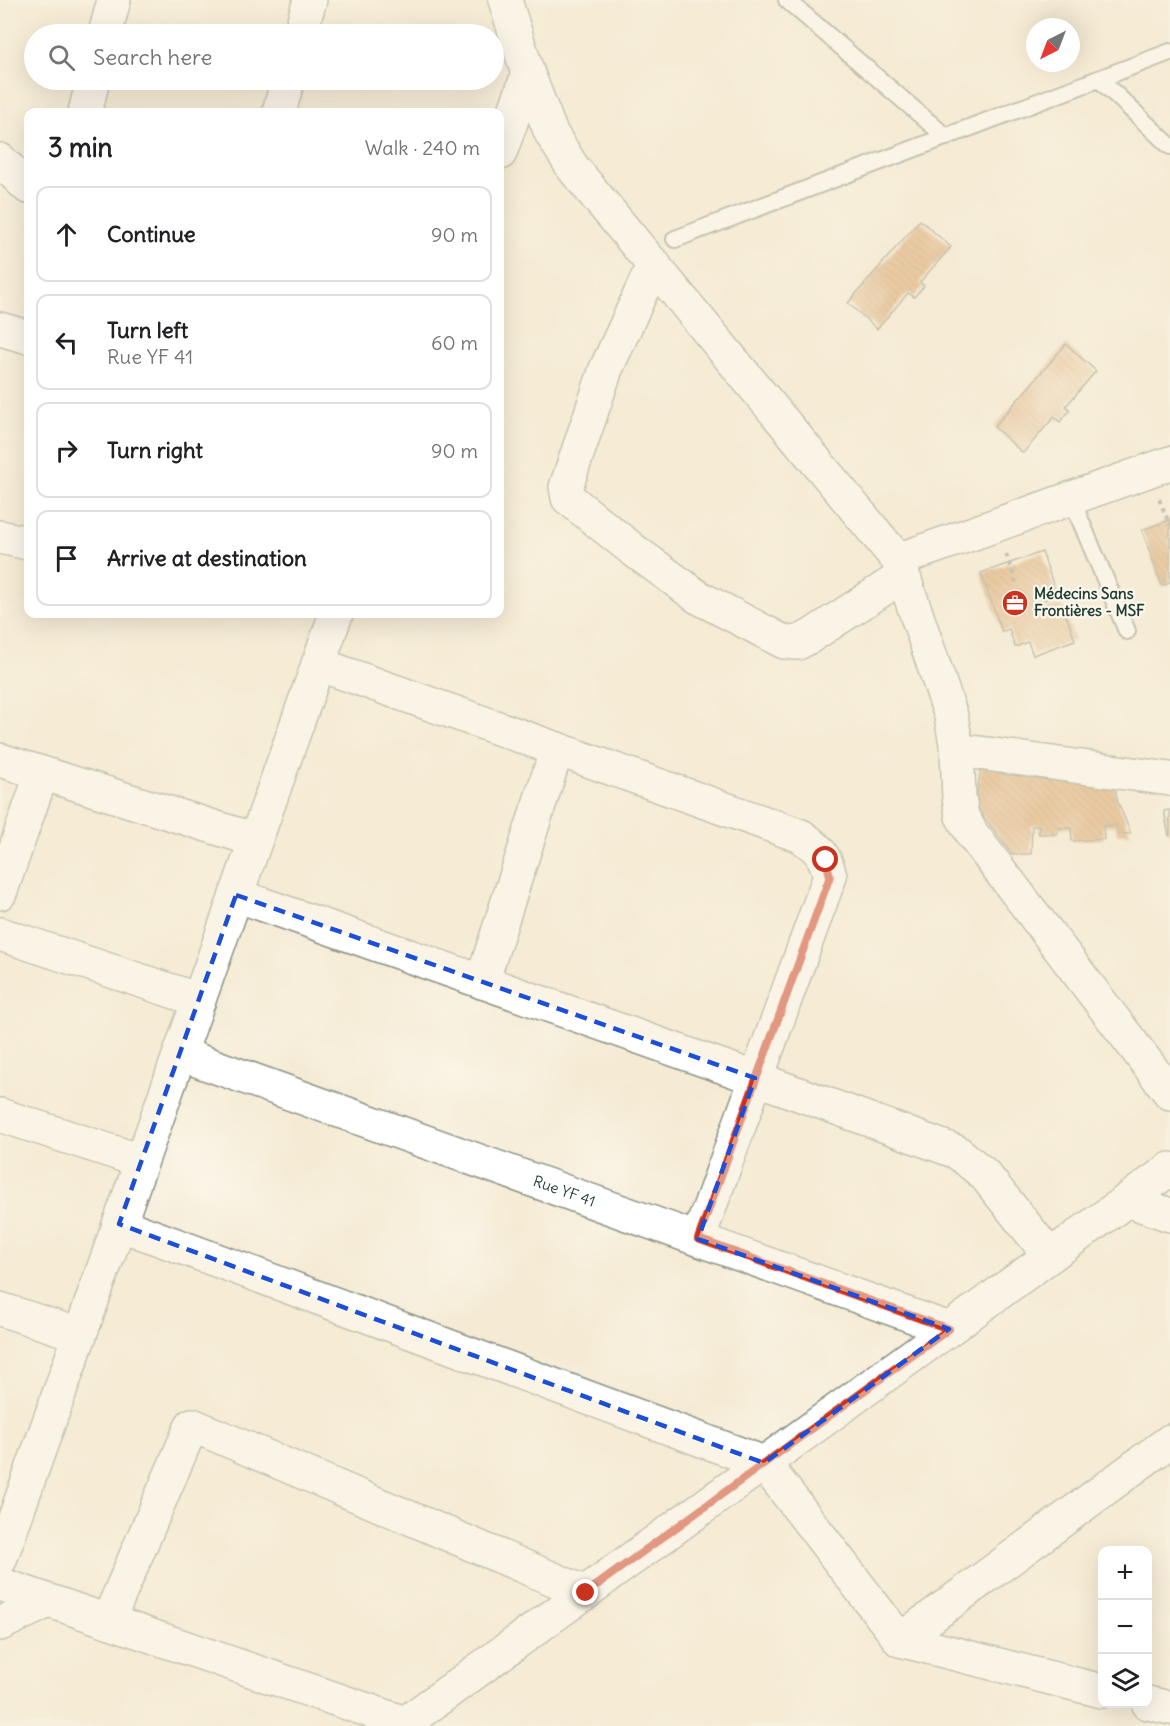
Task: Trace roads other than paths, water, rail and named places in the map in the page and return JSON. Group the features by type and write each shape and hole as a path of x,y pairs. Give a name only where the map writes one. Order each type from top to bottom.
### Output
{"street":[{"path":"108,24 114,0"},
{"path":"303,24 310,0"},
{"path":"505,0 528,74 551,133 573,168 654,264 900,568 951,716 957,750 961,807 972,834 1170,1093"},
{"path":"504,142 528,74"},
{"path":"86,108 90,90"},
{"path":"280,108 285,90"},
{"path":"0,160 24,183"},
{"path":"654,264 606,369 566,487 568,498 698,597 784,642 798,643 811,636 900,568 1071,498 1170,462"},
{"path":"0,537 24,542"},
{"path":"0,1560 335,618"},
{"path":"318,664 801,836 816,846 826,860 830,876 698,1239"},
{"path":"483,982 557,749"},
{"path":"957,750 1170,779"},
{"path":"0,760 255,840"},
{"path":"0,893 42,773"},
{"path":"236,895 755,1078 957,1152 984,1174 1050,1256"},
{"path":"0,934 199,1000"},
{"name":"Rue YF 41","path":"180,1054 949,1329"},
{"path":"0,1115 141,1161"},
{"path":"0,1584 407,1725 1170,1169"},
{"path":"1127,1200 1170,1215"},
{"path":"119,1224 764,1463 900,1641 1098,1690"},
{"path":"0,1309 80,1335"},
{"path":"108,1621 192,1425 586,1593"},
{"path":"900,1641 1170,1441"},
{"path":"0,1624 48,1601"},
{"path":"1152,1704 1170,1708"}],"lane":[{"path":"787,0 946,137"},
{"path":"675,239 1170,52"},
{"path":"1099,79 1170,146"},
{"path":"1071,498 1126,631"}],"place":[{"name":"Médecins Sans Frontières - MSF","path":"1015,603"}]}
